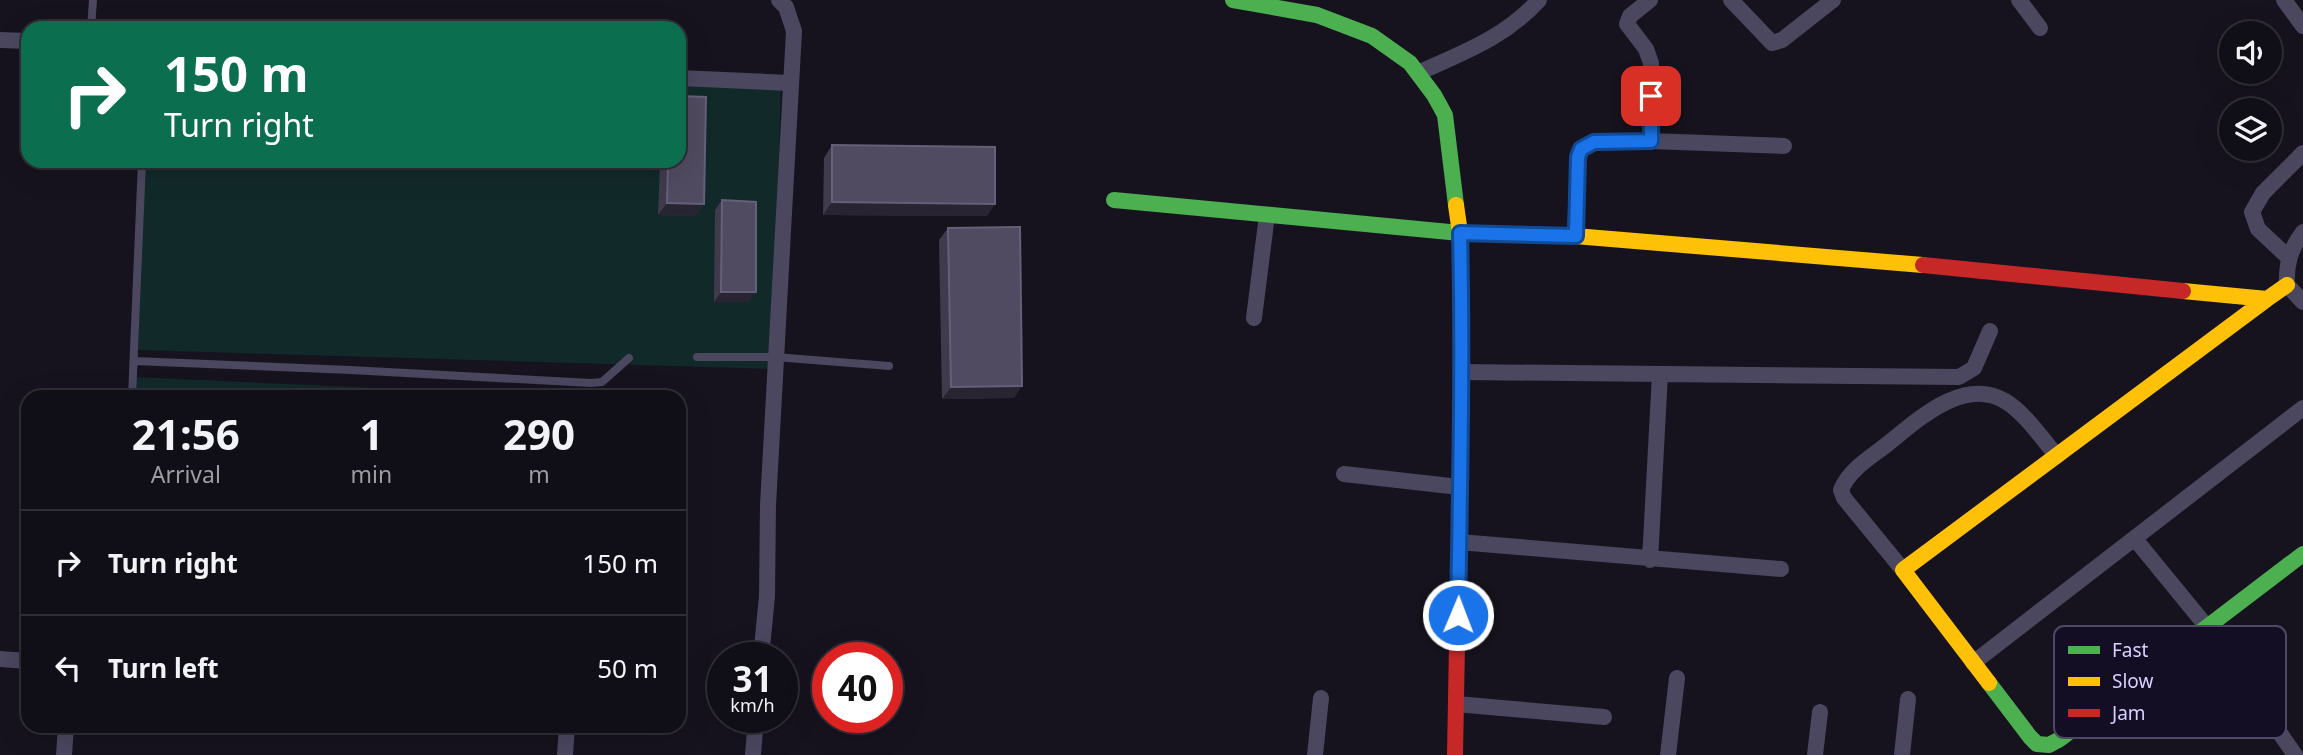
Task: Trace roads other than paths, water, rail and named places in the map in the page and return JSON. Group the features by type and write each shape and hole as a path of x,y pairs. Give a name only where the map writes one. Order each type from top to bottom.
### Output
{"street":[{"path":"763,642 767,596 768,505 789,83 794,31 786,7 779,0"},
{"path":"1233,0 1319,7 1372,36 1410,63 1434,94 1445,115 1460,233 1462,372 1455,755"},
{"path":"1418,72 1489,41 1519,21 1539,0"},
{"path":"1650,0 1630,16 1627,24 1646,49 1651,63 1651,141"},
{"path":"1731,0 1772,43 1782,40 1833,0"},
{"path":"2019,0 2040,28"},
{"path":"2284,0 2303,26"},
{"path":"0,40 21,41"},
{"path":"686,78 789,83"},
{"path":"1576,236 1578,157 1581,149 1594,142 1651,141 1784,146"},
{"path":"2289,258 2258,229 2252,212 2263,193 2303,153"},
{"path":"1114,200 1460,233 1576,236 1956,268 2267,299"},
{"path":"1254,318 1267,215"},
{"path":"2303,232 2289,258 2287,285 2303,302"},
{"path":"1903,570 2287,285"},
{"path":"1462,372 1958,377 1974,368 1990,331"},
{"path":"1650,560 1660,374"},
{"path":"2057,456 2005,401 1987,396 1967,395 1945,402 1927,413 1851,473 1841,490 1844,498 1903,570 2030,737 2037,744 2049,745 2061,738"},
{"path":"1973,663 2303,408"},
{"path":"1344,474 1458,487"},
{"path":"2135,539 2206,626"},
{"path":"1459,542 1781,569"},
{"path":"2208,626 2303,554"},
{"path":"0,660 21,661"},
{"path":"1668,755 1677,678"},
{"path":"1315,755 1321,698"},
{"path":"1902,755 1908,699"},
{"path":"1456,704 1604,717"},
{"path":"1815,755 1820,712"},
{"path":"64,755 66,733"},
{"path":"565,755 567,733"},
{"path":"753,755 755,733"},
{"path":"2283,738 2295,755"}],"lane":[{"path":"92,21 93,0"},
{"path":"132,390 142,168"},
{"path":"697,357 775,357 889,366"},
{"path":"134,361 591,383 602,382 629,358"}]}
